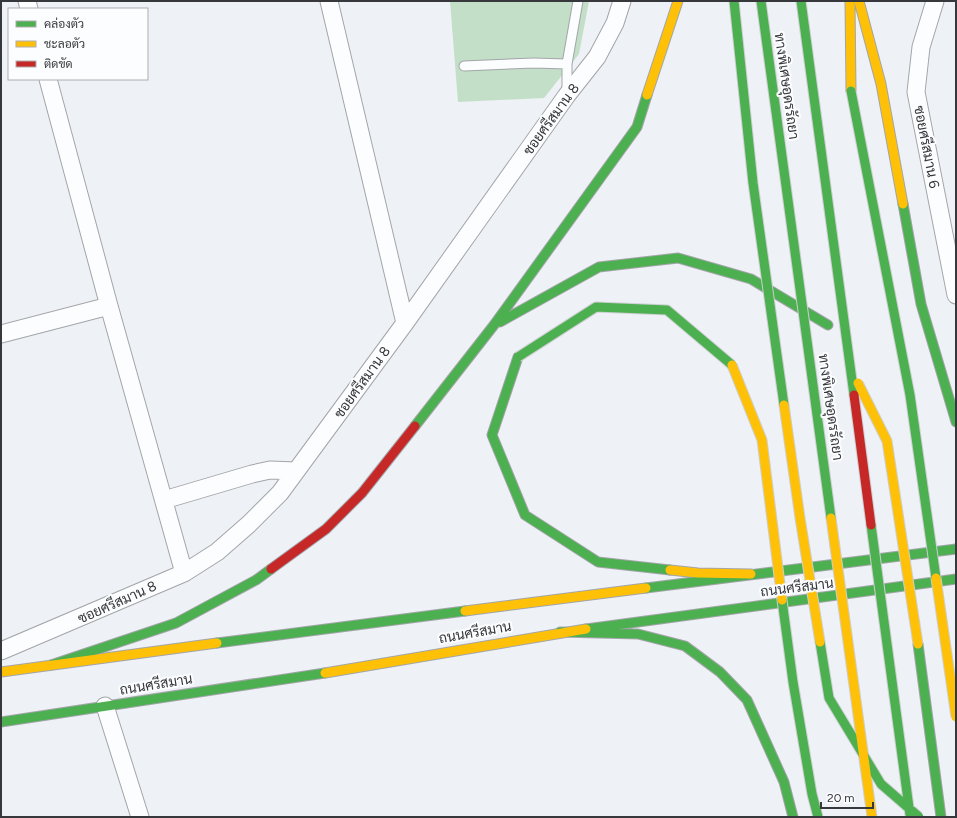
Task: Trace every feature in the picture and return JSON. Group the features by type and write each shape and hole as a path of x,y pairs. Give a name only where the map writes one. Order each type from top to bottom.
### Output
{"main road":[{"path":"51,665 176,623 256,580 326,529 362,494 494,325 637,127 678,1"},
{"path":"734,1 753,183 800,518 829,698 882,784 919,817"},
{"name":"ทางพิเศษอุดรรัถยา","path":"761,1 872,817"},
{"name":"ทางพิเศษอุดรรัถยา","path":"801,1 910,817"},
{"path":"850,1 851,91 910,395 956,717"},
{"path":"859,1 881,84 921,304 956,422"},
{"path":"494,325 599,267 678,258 751,279 829,329"},
{"path":"751,574 698,573 598,562 524,515 492,435 518,357 596,308 667,310 732,364 762,440 793,682 812,794 818,817"},
{"path":"838,346 887,441 918,644 941,817"},
{"name":"ถนนศรีสมาน","path":"1,672 751,574 852,567 891,562 956,549"},
{"name":"ถนนศรีสมาน","path":"1,722 325,673 560,632 855,589 956,579"},
{"path":"560,632 638,634 685,646 720,672 748,700 784,782 793,817"}],"street":[{"path":"328,1 405,323"},
{"name":"ซอยศรีสมาน 8","path":"1,651 184,573 217,552 249,524 280,493 405,323 567,96 597,57 615,23 622,1"},
{"name":"ซอยศรีสมาน 6","path":"935,1 921,47 916,92 956,295"},
{"path":"48,80 109,306 184,573"},
{"path":"1,334 109,306"},
{"path":"164,500 270,470 296,471"},
{"path":"105,706 140,817"}],"lane":[{"path":"567,96 567,64 578,1"},
{"path":"464,66 534,63 567,64"}],"green space":[{"path":"450,1 589,1 579,54 544,98 458,102"}],"traffic: fast":[{"path":"734,1 753,183 784,405"},
{"path":"761,1 831,518"},
{"path":"801,1 854,395"},
{"path":"851,91 910,395 936,578"},
{"path":"415,426 494,325 637,127 647,95"},
{"path":"903,204 921,304 956,422"},
{"path":"500,322 599,267 678,258 751,279 828,325"},
{"path":"518,357 596,307 667,310 732,365"},
{"path":"518,357 492,435 525,515 598,562 670,570"},
{"path":"871,525 910,815"},
{"path":"646,588 956,549"},
{"path":"51,665 176,623 256,580 271,569"},
{"path":"586,629 956,579"},
{"path":"782,600 793,682 812,794 818,817"},
{"path":"217,643 465,611"},
{"path":"560,632 638,634 685,646 720,672 747,700 784,782 793,817"},
{"path":"820,642 829,698 881,784 919,817"},
{"path":"918,644 941,817"},
{"path":"1,722 325,673"}],"traffic: slow":[{"path":"647,95 678,1"},
{"path":"850,1 851,91"},
{"path":"859,1 881,84 903,204"},
{"path":"732,365 762,440 782,600"},
{"path":"858,383 887,441 918,644"},
{"path":"784,405 820,642"},
{"path":"831,518 872,817"},
{"path":"670,570 698,573 751,574"},
{"path":"936,578 956,717"},
{"path":"465,611 646,588"},
{"path":"325,673 586,629"},
{"path":"1,672 217,643"}],"traffic: jam":[{"path":"854,395 871,525"},
{"path":"271,569 326,529 362,493 415,426"}]}
